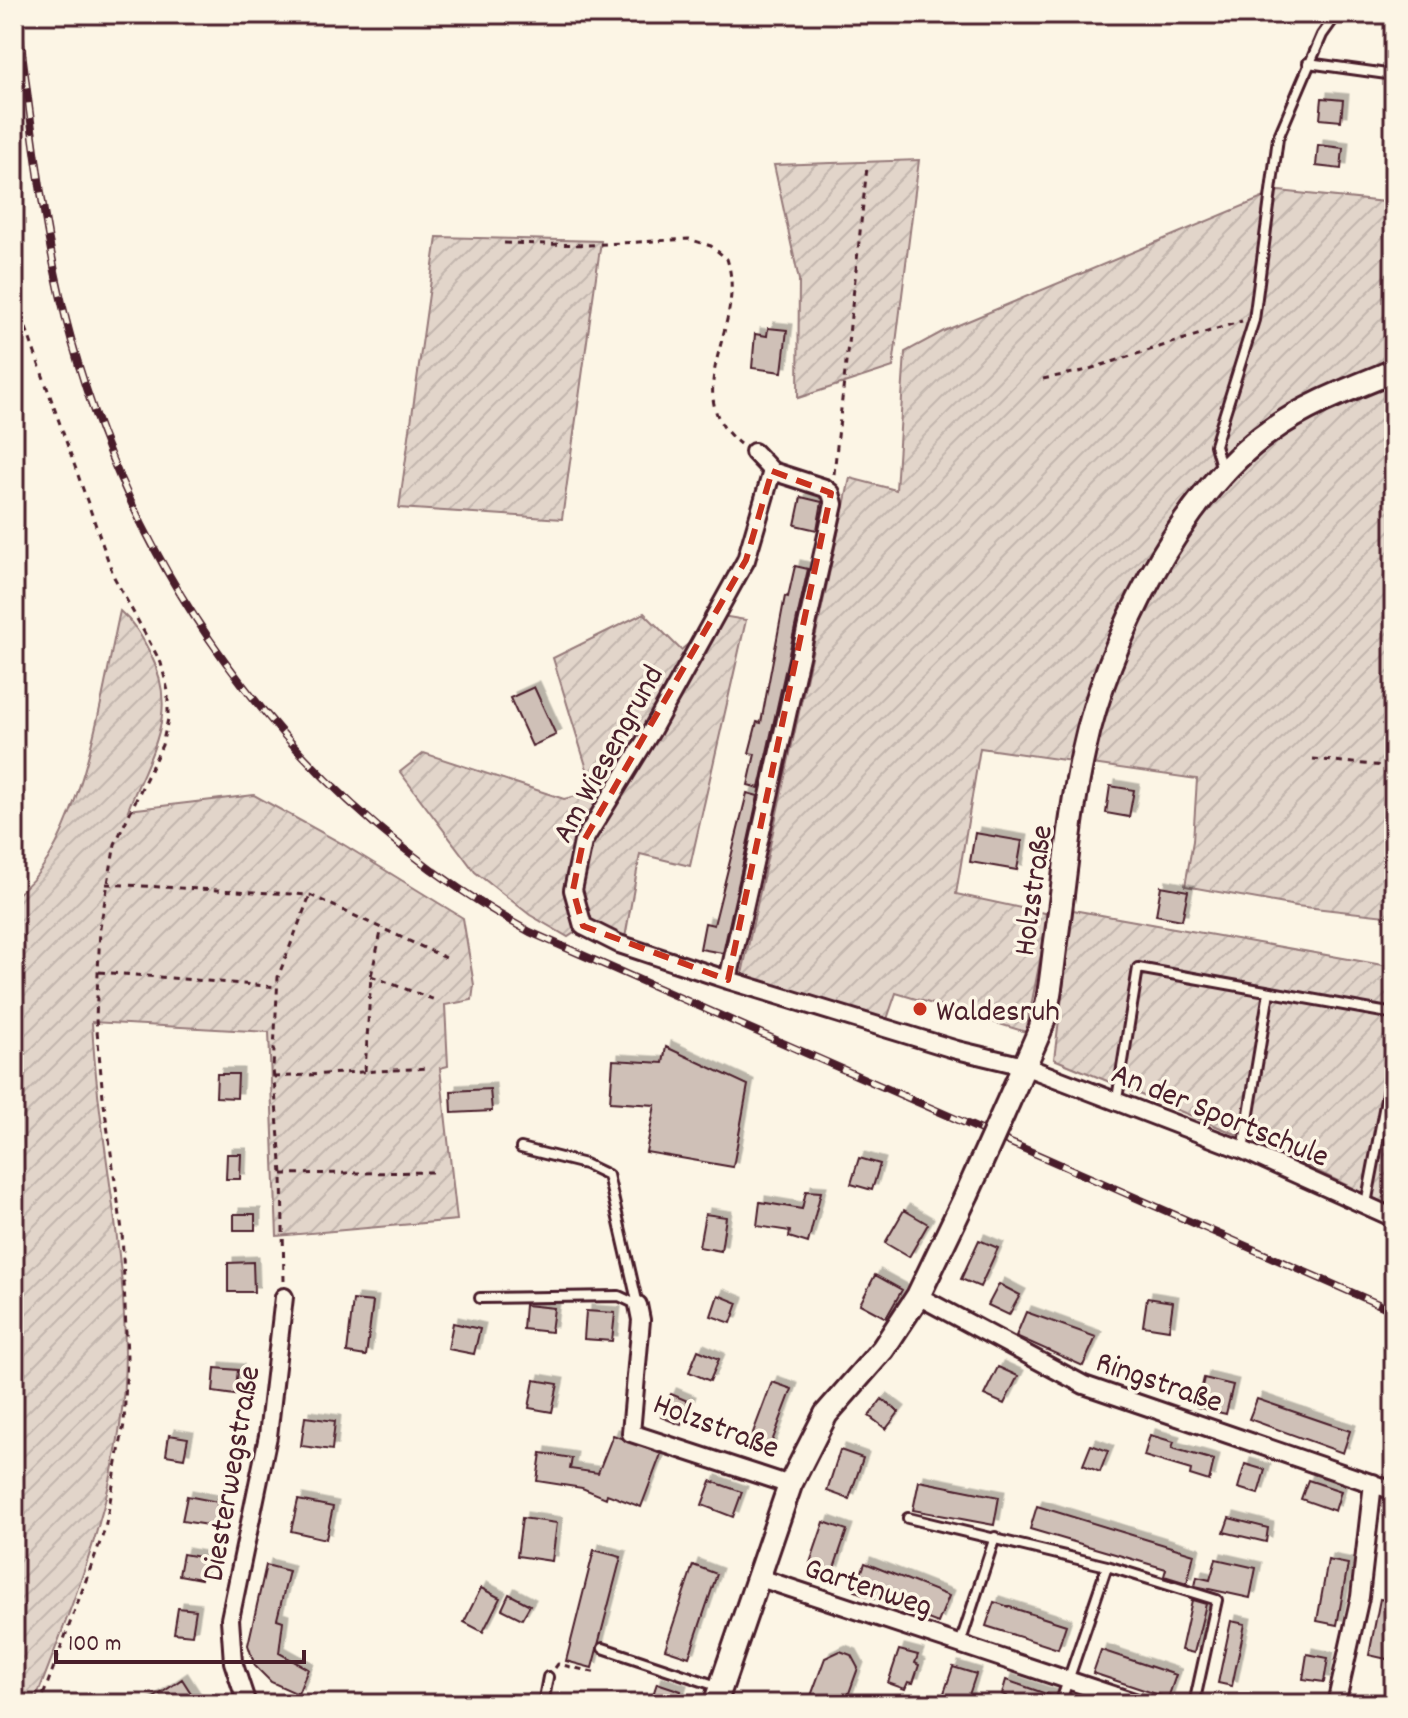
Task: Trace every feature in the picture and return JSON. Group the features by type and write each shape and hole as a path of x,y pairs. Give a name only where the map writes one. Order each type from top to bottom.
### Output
{"street":[{"name":"Holzstraße","path":"718,1696 790,1485 826,1414 883,1349 918,1296 1041,1028 1083,750 1104,673 1141,595 1223,472 1269,431 1338,394 1394,371"},
{"path":"728,980 834,504 831,493 825,488 772,471 754,452"},
{"name":"Am Wiesengrund","path":"772,471 746,560 652,730 583,842 573,890 583,926 619,944 1021,1073"},
{"name":"An der Sportschule","path":"1021,1073 1117,1099 1243,1150 1394,1218"},
{"name":"Ringstraße","path":"918,1296 1084,1385 1394,1491"},
{"name":"Diesterwegstraße","path":"246,1704 233,1662 230,1619 250,1508 257,1495 268,1436 284,1297"},
{"name":"Holzstraße","path":"638,1305 641,1320 631,1433 790,1485"},
{"path":"1336,1704 1360,1597 1373,1483"},
{"name":"Gartenweg","path":"760,1578 1140,1704"}],"lane":[{"path":"1223,472 1215,445 1254,320 1278,138 1308,63 1337,14"},
{"path":"1308,63 1394,75"},
{"path":"1117,1099 1138,968 1394,1014"},
{"path":"1243,1150 1269,992"},
{"path":"1366,1204 1394,1057"},
{"name":"Holzstraße","path":"521,1148 585,1164 608,1175 638,1305"},
{"path":"480,1298 619,1296 638,1305"},
{"path":"908,1518 1107,1566 1217,1600 1194,1704"},
{"name":"Gartenweg","path":"960,1645 995,1537"},
{"path":"1060,1704 1107,1566"},
{"path":"603,1648 718,1696"},
{"path":"543,1704 548,1677"}],"path":[{"path":"831,493 867,167"},
{"path":"504,243 588,245 689,239 711,246 727,259 733,296 710,393 713,413 723,429 754,452"},
{"path":"14,294 114,577 161,663 168,691 168,719 162,745 115,844 106,884 99,972 98,1054 122,1230 127,1357 124,1424 102,1541 40,1704"},
{"path":"1043,379 1083,371 1241,321 1254,320"},
{"path":"1313,759 1394,767"},
{"path":"106,884 310,895 446,958"},
{"path":"284,1297 282,1174 274,1077 277,987 278,977 310,895"},
{"path":"365,1072 371,976 382,928"},
{"path":"99,972 277,987"},
{"path":"371,976 435,1000"},
{"path":"274,1077 429,1068"},
{"path":"282,1174 432,1172"},
{"path":"548,1677 558,1664 597,1673"}],"highlighted area":[{"path":"772,471 831,493 728,980 583,926 573,890 583,842 746,560"}],"shaded area":[{"path":"919,160 893,367 798,398 799,280 774,165"},
{"path":"1279,191 1394,203 1394,917 1296,906 1185,886 1193,841 1197,779 980,748 956,894 1049,914 1026,1032 896,993 885,1025 742,974 850,478 896,490 905,352 944,331"},
{"path":"437,237 601,241 562,519 399,508"},
{"path":"120,611 137,630 149,651 162,694 159,732 128,810 254,795 341,843 463,918 474,985 472,1000 445,1005 448,1066 440,1068 457,1220 277,1236 269,1032 92,1022 121,1274 124,1375 120,1426 96,1533 60,1636 34,1704 14,1704 14,896 37,874 56,844 72,807 97,723"},
{"path":"644,613 681,650 722,616 746,620 690,866 640,854 625,938 591,922 568,937 530,915 475,872 400,772 424,753 564,799 594,792 553,658"},
{"path":"1073,910 1394,967 1394,1208 1267,1147 1054,1059"}],"building":[{"path":"1322,98 1343,100 1341,121 1320,119"},
{"path":"1318,145 1343,148 1341,169 1316,166"},
{"path":"768,328 787,330 782,372 752,368 755,334 767,336"},
{"path":"801,497 822,502 817,530 795,525"},
{"path":"795,566 808,569 759,788 748,785 755,754 749,753 757,722 761,723 785,596 788,597"},
{"path":"534,687 556,735 532,746 510,698"},
{"path":"1110,786 1134,790 1129,817 1106,813"},
{"path":"747,793 758,796 723,953 700,949 705,923 714,925"},
{"path":"975,833 1022,841 1017,870 970,862"},
{"path":"1161,886 1188,891 1182,920 1156,915"},
{"path":"666,1047 748,1085 733,1167 646,1152 655,1105 610,1102 613,1060 663,1063"},
{"path":"217,1074 238,1074 237,1098 216,1097"},
{"path":"490,1089 492,1111 452,1113 451,1091"},
{"path":"227,1154 241,1154 240,1179 226,1179"},
{"path":"859,1158 880,1164 872,1190 851,1184"},
{"path":"806,1191 821,1192 808,1243 789,1237 790,1231 757,1226 760,1202 802,1209"},
{"path":"904,1210 928,1224 909,1257 885,1243"},
{"path":"234,1214 255,1214 255,1230 234,1230"},
{"path":"705,1214 726,1217 721,1251 699,1247"},
{"path":"979,1240 998,1248 980,1287 961,1279"},
{"path":"253,1262 254,1292 228,1292 228,1263"},
{"path":"875,1275 902,1290 886,1318 860,1304"},
{"path":"999,1284 1020,1295 1009,1315 988,1305"},
{"path":"718,1295 738,1303 731,1323 711,1316"},
{"path":"1147,1298 1173,1302 1169,1330 1143,1326"},
{"path":"353,1300 373,1302 366,1356 347,1353"},
{"path":"525,1305 554,1308 551,1332 523,1329"},
{"path":"586,1311 615,1313 612,1341 584,1339"},
{"path":"1026,1312 1096,1337 1083,1366 1016,1336"},
{"path":"453,1323 480,1329 474,1354 448,1349"},
{"path":"698,1350 719,1359 710,1381 689,1372"},
{"path":"998,1367 1018,1376 1004,1404 984,1395"},
{"path":"215,1368 238,1370 235,1395 213,1392"},
{"path":"1204,1378 1233,1385 1226,1414 1197,1407"},
{"path":"534,1380 558,1384 552,1412 529,1408"},
{"path":"772,1382 792,1389 768,1452 748,1446"},
{"path":"671,1394 690,1402 681,1425 661,1417"},
{"path":"882,1399 899,1412 886,1429 869,1416"},
{"path":"1257,1399 1350,1431 1343,1453 1249,1419"},
{"path":"305,1417 335,1421 332,1450 301,1446"},
{"path":"169,1435 188,1438 184,1458 166,1455"},
{"path":"613,1435 661,1454 641,1507 607,1494 606,1498 582,1488 537,1481 541,1453 572,1458 570,1469 598,1473"},
{"path":"1150,1435 1174,1442 1172,1448 1214,1460 1209,1481 1190,1475 1191,1470 1144,1456"},
{"path":"1091,1445 1108,1451 1100,1472 1083,1465"},
{"path":"840,1450 863,1458 849,1499 827,1491"},
{"path":"1245,1464 1265,1470 1258,1494 1238,1488"},
{"path":"1308,1480 1341,1491 1335,1511 1301,1499"},
{"path":"711,1481 742,1492 733,1517 702,1505"},
{"path":"919,1481 999,1497 994,1525 913,1510"},
{"path":"187,1496 218,1502 214,1526 182,1521"},
{"path":"298,1500 333,1507 326,1539 291,1531"},
{"path":"1037,1506 1194,1554 1187,1583 1164,1576 1166,1569 1030,1529"},
{"path":"522,1518 557,1523 552,1561 517,1556"},
{"path":"1229,1518 1268,1528 1266,1542 1224,1532"},
{"path":"824,1522 847,1530 833,1571 810,1563"},
{"path":"594,1550 621,1557 592,1668 566,1661"},
{"path":"183,1554 205,1558 201,1579 179,1575"},
{"path":"1216,1559 1256,1568 1250,1598 1195,1586 1197,1577 1210,1580"},
{"path":"1328,1560 1348,1564 1337,1625 1317,1621"},
{"path":"865,1563 949,1596 938,1623 855,1591"},
{"path":"266,1565 289,1571 277,1619 283,1621 279,1653 308,1669 298,1694 271,1682 255,1666 248,1645"},
{"path":"693,1565 717,1574 689,1657 665,1649"},
{"path":"481,1588 500,1598 483,1632 464,1622"},
{"path":"509,1594 530,1605 522,1619 502,1609"},
{"path":"1380,1599 1394,1602 1391,1660 1369,1655"},
{"path":"1192,1600 1206,1604 1194,1653 1181,1650"},
{"path":"994,1602 1066,1625 1058,1649 986,1626"},
{"path":"178,1608 196,1610 192,1635 174,1633"},
{"path":"1231,1621 1245,1624 1232,1686 1218,1683"},
{"path":"899,1650 918,1655 915,1663 919,1665 913,1683 908,1682 905,1689 888,1683"},
{"path":"1101,1650 1176,1675 1168,1698 1093,1673"},
{"path":"840,1651 851,1655 858,1668 845,1704 808,1704 825,1658"},
{"path":"1307,1654 1328,1658 1324,1682 1303,1679"},
{"path":"953,1667 976,1674 966,1704 943,1696"},
{"path":"182,1679 198,1704 144,1704 163,1692"},
{"path":"1006,1680 1055,1697 1053,1704 1005,1704 1007,1696 1002,1694"},
{"path":"657,1683 681,1691 677,1704 650,1704"}],"railway":[{"path":"17,14 53,261 72,342 102,434 141,522 187,605 241,683 303,756 372,822 448,881 530,932 1394,1311"}],"place":[{"name":"Waldesruh","path":"920,1009"}]}
